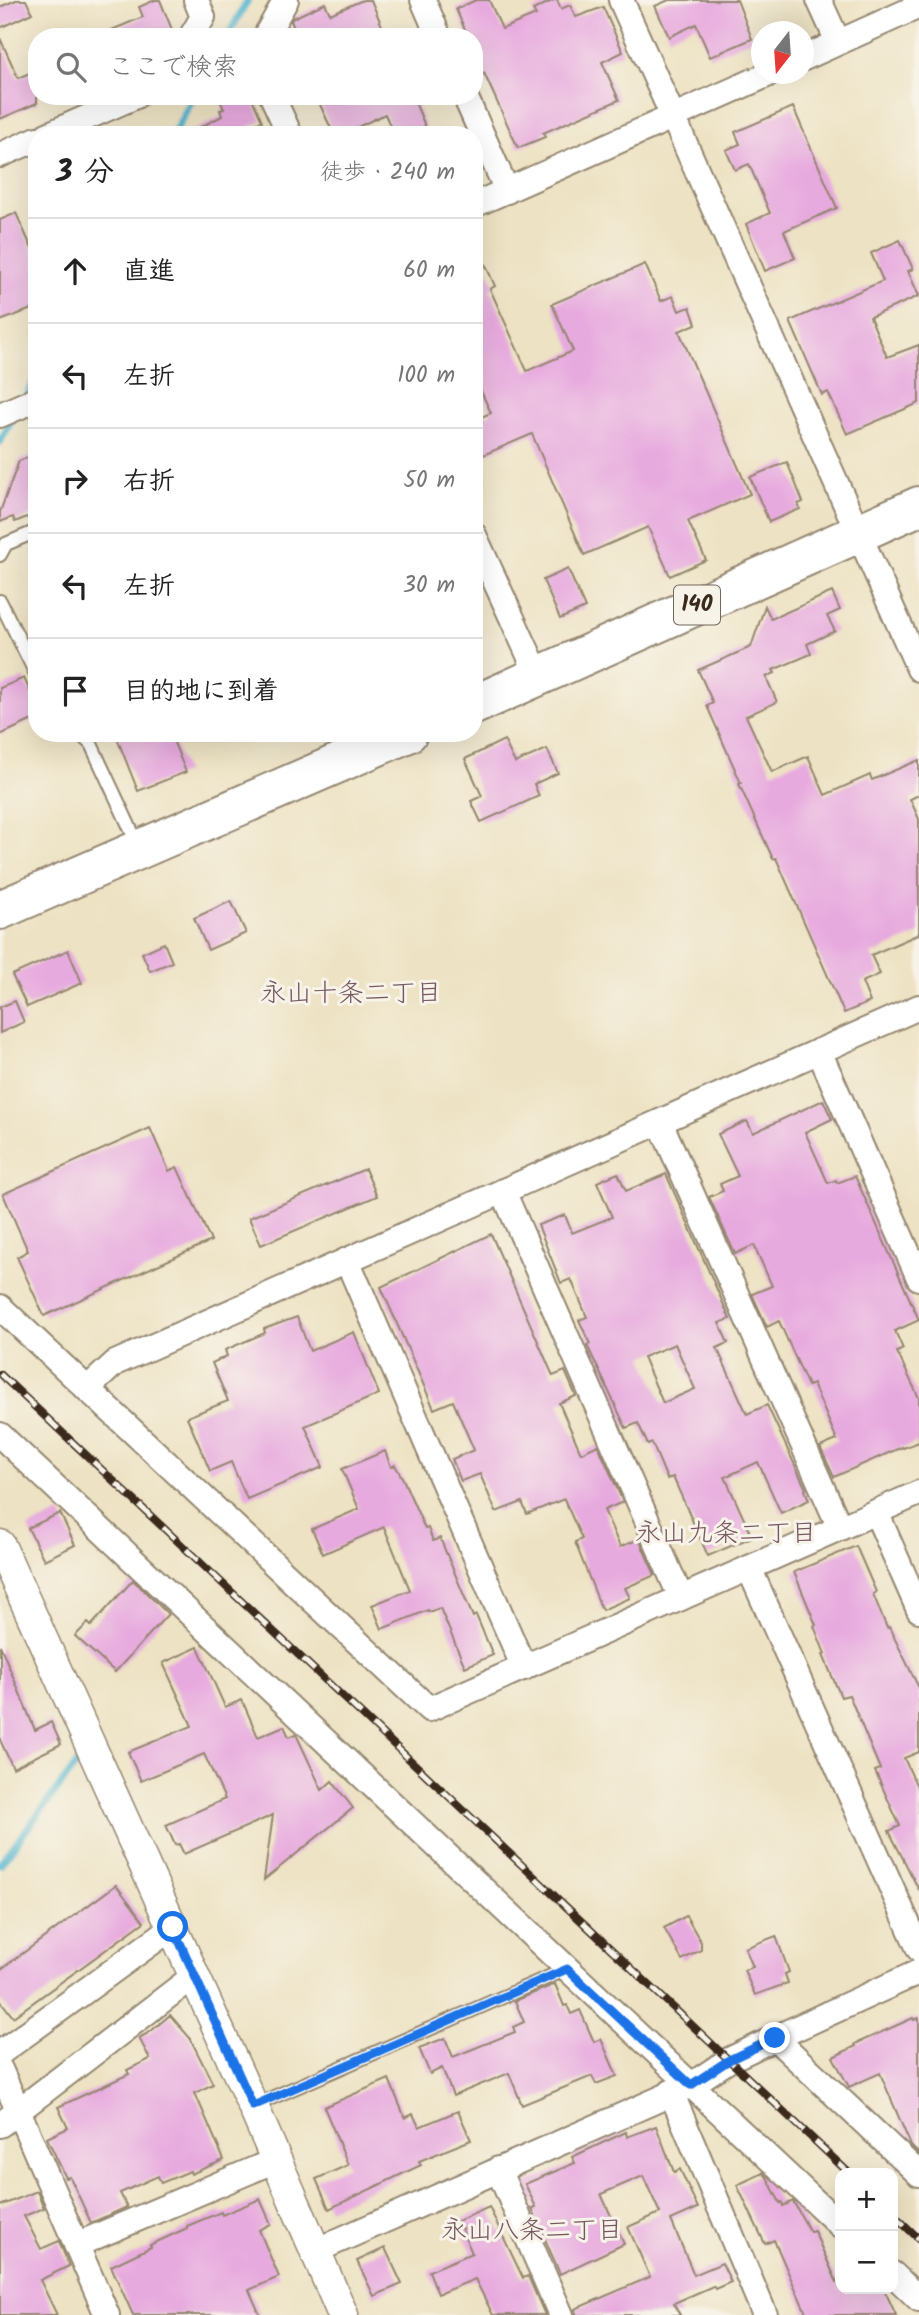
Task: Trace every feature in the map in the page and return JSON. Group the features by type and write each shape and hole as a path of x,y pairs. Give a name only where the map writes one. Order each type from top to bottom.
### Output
{"main road":[{"name":"140","path":"483,701 919,506"},
{"path":"0,911 387,742"}],"street":[{"path":"196,0 203,17 196,28"},
{"path":"270,28 286,0"},
{"path":"423,0 435,28"},
{"path":"621,0 919,670"},
{"path":"819,0 838,42"},
{"path":"814,53 919,6"},
{"path":"483,201 751,82"},
{"path":"68,126 115,105"},
{"path":"276,105 286,126"},
{"path":"469,105 478,126"},
{"path":"483,137 507,191"},
{"path":"0,155 28,143"},
{"path":"0,415 28,403"},
{"path":"483,555 539,677"},
{"path":"87,1390 115,1363 919,1007"},
{"path":"819,1051 919,1279"},
{"path":"660,1122 840,1528"},
{"path":"503,1191 681,1598"},
{"path":"347,1260 524,1668"},
{"path":"0,1307 429,1709 919,1493"},
{"path":"0,1435 567,1969 681,2088 835,2221"},
{"path":"876,1512 919,1610"},
{"path":"1,1550 173,1927 344,2315"},
{"path":"749,1568 919,1949"},
{"path":"0,2053 173,1927"},
{"path":"315,2251 681,2088 729,2060 919,1972"},
{"path":"9,2118 194,1976"},
{"path":"775,2038 919,2174"},
{"path":"0,2069 9,2118 76,2245 107,2315"},
{"path":"681,2088 765,2315"},
{"path":"76,2245 276,2160"},
{"path":"498,2169 561,2315"},
{"path":"898,2279 919,2299"}],"lane":[{"path":"0,555 6,544 28,535"},
{"path":"0,601 28,658"},
{"path":"89,742 140,850"},
{"path":"253,2106 567,1969"}],"building":[{"path":"16,0 26,0 32,13 0,28 0,7"},
{"path":"160,0 171,28 117,28 143,17 139,7"},
{"path":"363,0 371,0 382,26 294,28 291,21 325,3 330,14"},
{"path":"476,0 489,0 502,29 536,15 533,10 554,0 557,0 561,9 570,5 576,17 603,7 623,52 602,62 619,100 543,133 545,137 518,148 483,73 483,28 464,28 456,9"},
{"path":"669,0 737,0 751,39 710,57 696,24 669,37 655,6"},
{"path":"0,38 18,78 28,74 28,105 32,105 0,119"},
{"path":"222,105 255,105 262,121 251,126 203,126 222,116 220,110 224,109"},
{"path":"320,105 416,105 425,126 390,126 385,114 360,126 330,126"},
{"path":"793,107 837,208 784,231 795,258 765,271 746,224 770,213 749,164 735,170 726,150 740,144 735,132"},
{"path":"16,213 28,240 28,310 0,321 0,220"},
{"path":"900,240 913,269 908,271 919,296 870,317 887,357 919,345 919,403 847,434 828,392 822,395 790,321 883,281 871,253"},
{"path":"483,259 495,286 490,289 527,371 573,351 552,304 645,264 661,301 673,296 679,311 690,307 696,324 679,331 750,494 688,521 706,560 670,576 648,527 584,555 532,434 483,455 483,416 491,413 483,396"},
{"path":"28,457 28,517 15,522 13,517 0,522 0,512 19,461"},
{"path":"787,462 803,502 798,504 800,509 769,522 750,477"},
{"path":"568,569 585,608 560,619 543,580"},
{"path":"832,592 840,610 827,616 835,631 807,644 811,654 773,670 775,673 766,677 777,702 746,716 772,772 808,756 825,795 870,775 872,780 919,760 919,795 910,799 919,819 919,934 871,955 880,974 862,982 870,1002 844,1013 776,858 773,859 739,784 741,783 707,706 713,703 698,670 751,647 765,606 771,619"},
{"path":"24,678 28,687 28,722 0,735 0,688"},
{"path":"504,740 515,763 547,749 558,773 534,784 539,796 481,822 471,801 482,796 465,759"},
{"path":"119,742 174,742 186,772 138,791"},
{"path":"231,901 246,933 208,950 194,918"},
{"path":"164,943 172,962 150,971 142,953"},
{"path":"68,950 82,983 27,1007 12,975"},
{"path":"15,1001 24,1022 0,1033 0,1007"},
{"path":"823,1100 832,1119 805,1132 828,1183 836,1180 837,1183 855,1176 919,1320 895,1331 903,1349 897,1352 919,1398 919,1442 834,1477 820,1447 837,1440 813,1384 808,1386 779,1321 767,1327 752,1294 772,1286 754,1245 735,1254 709,1197 723,1191 720,1184 738,1176 718,1134 747,1121 753,1133"},
{"path":"150,1128 169,1171 177,1167 211,1241 44,1316 17,1257 28,1251 3,1194"},
{"path":"365,1169 377,1196 261,1245 249,1218"},
{"path":"618,1173 626,1191 666,1174 730,1319 719,1323 728,1343 717,1348 747,1414 767,1405 806,1489 809,1500 781,1513 758,1462 725,1477 752,1537 708,1556 673,1477 667,1479 652,1443 648,1445 638,1423 626,1428 587,1345 590,1344 579,1320 587,1317 571,1279 561,1283 538,1225 565,1215 572,1233 612,1217 597,1182","holes":["675,1344 695,1389 663,1403 643,1357"]},
{"path":"491,1234 553,1376 565,1371 576,1396 559,1403 581,1453 598,1445 623,1502 604,1510 620,1547 639,1539 655,1575 625,1588 630,1598 602,1610 575,1542 582,1539 564,1499 527,1514 522,1502 496,1512 480,1474 461,1481 452,1459 474,1450 453,1401 434,1409 381,1287"},
{"path":"297,1317 310,1351 354,1332 379,1394 305,1426 323,1467 247,1499 231,1462 210,1471 187,1417 228,1401 212,1363 227,1356 225,1350 265,1333 264,1329"},
{"path":"385,1451 391,1467 395,1465 403,1479 425,1529 428,1528 433,1541 440,1538 473,1617 476,1615 493,1655 465,1667 440,1608 429,1612 428,1610 382,1629 372,1605 410,1590 384,1527 323,1554 312,1529 359,1509 342,1469"},
{"path":"60,1513 75,1545 44,1560 28,1528"},
{"path":"856,1546 876,1592 873,1594 887,1628 889,1627 919,1688 919,1752 904,1758 919,1791 919,1890 889,1831 900,1826 875,1771 880,1769 849,1695 841,1697 794,1572"},
{"path":"133,1580 168,1614 115,1672 75,1636 88,1623 91,1626"},
{"path":"0,1645 35,1730 51,1722 61,1744 13,1768 0,1740"},
{"path":"198,1647 225,1707 242,1700 258,1737 284,1726 289,1737 296,1734 322,1790 332,1781 353,1808 264,1880 273,1815 184,1854 179,1844 175,1845 166,1825 225,1799 204,1754 141,1781 128,1752 192,1726 163,1663"},
{"path":"116,1885 144,1922 13,2017 0,2000 0,1970"},
{"path":"686,1916 701,1942 701,1950 682,1960 664,1928"},
{"path":"776,1936 789,1972 785,1974 788,1983 755,1995 744,1970 753,1967 745,1948"},
{"path":"555,1984 564,2006 567,2005 571,2014 580,2010 594,2042 601,2039 617,2076 596,2084 592,2076 522,2105 509,2073 453,2096 442,2068 430,2074 419,2048 445,2038 453,2057 515,2032 513,2027 524,2022 515,2001"},
{"path":"170,2015 190,2038 213,2084 195,2093 224,2160 161,2183 158,2176 120,2193 127,2207 91,2223 70,2177 66,2178 47,2138 68,2128 58,2107 129,2074 127,2070 150,2059 139,2038"},
{"path":"913,2018 919,2018 919,2154 911,2146 880,2073 849,2087 833,2057"},
{"path":"389,2079 405,2118 413,2114 419,2127 458,2111 471,2140 419,2161 421,2165 329,2209 316,2179 348,2165 324,2107"},
{"path":"656,2126 674,2172 680,2169 698,2208 671,2220 694,2275 722,2263 731,2282 715,2289 713,2286 674,2303 680,2315 576,2315 575,2309 650,2277 628,2227 660,2213 643,2176 601,2194 624,2244 560,2274 532,2209 536,2207 525,2184 575,2163 572,2157 626,2132 627,2137"},
{"path":"763,2173 780,2203 782,2202 783,2206 793,2201 810,2232 814,2231 835,2278 835,2294 886,2294 896,2315 807,2315 774,2240 765,2244 737,2185"},
{"path":"37,2191 44,2208 24,2216 41,2249 59,2241 69,2266 40,2280 57,2315 0,2315 0,2206"},
{"path":"260,2199 271,2224 259,2230 279,2277 249,2290 260,2315 133,2315 111,2266 187,2226"},
{"path":"489,2207 523,2278 528,2276 545,2315 493,2315 475,2279 438,2294 429,2271 472,2253 458,2221"},
{"path":"385,2248 402,2284 374,2296 357,2261"}],"waterway":[{"path":"232,28 248,0"},
{"path":"178,126 189,105"},
{"path":"26,396 28,392"},
{"path":"0,442 13,418"},
{"path":"0,1864 79,1761"}],"railway":[{"path":"0,1374 844,2168"},
{"path":"898,2219 919,2239"}],"district":[{"name":"永山十条二丁目","path":"351,994"},
{"name":"永山九条二丁目","path":"726,1534"},
{"name":"永山八条二丁目","path":"532,2231"}],"route":[{"path":"173,1927 253,2106 567,1969 691,2085 729,2060 775,2038"}]}
